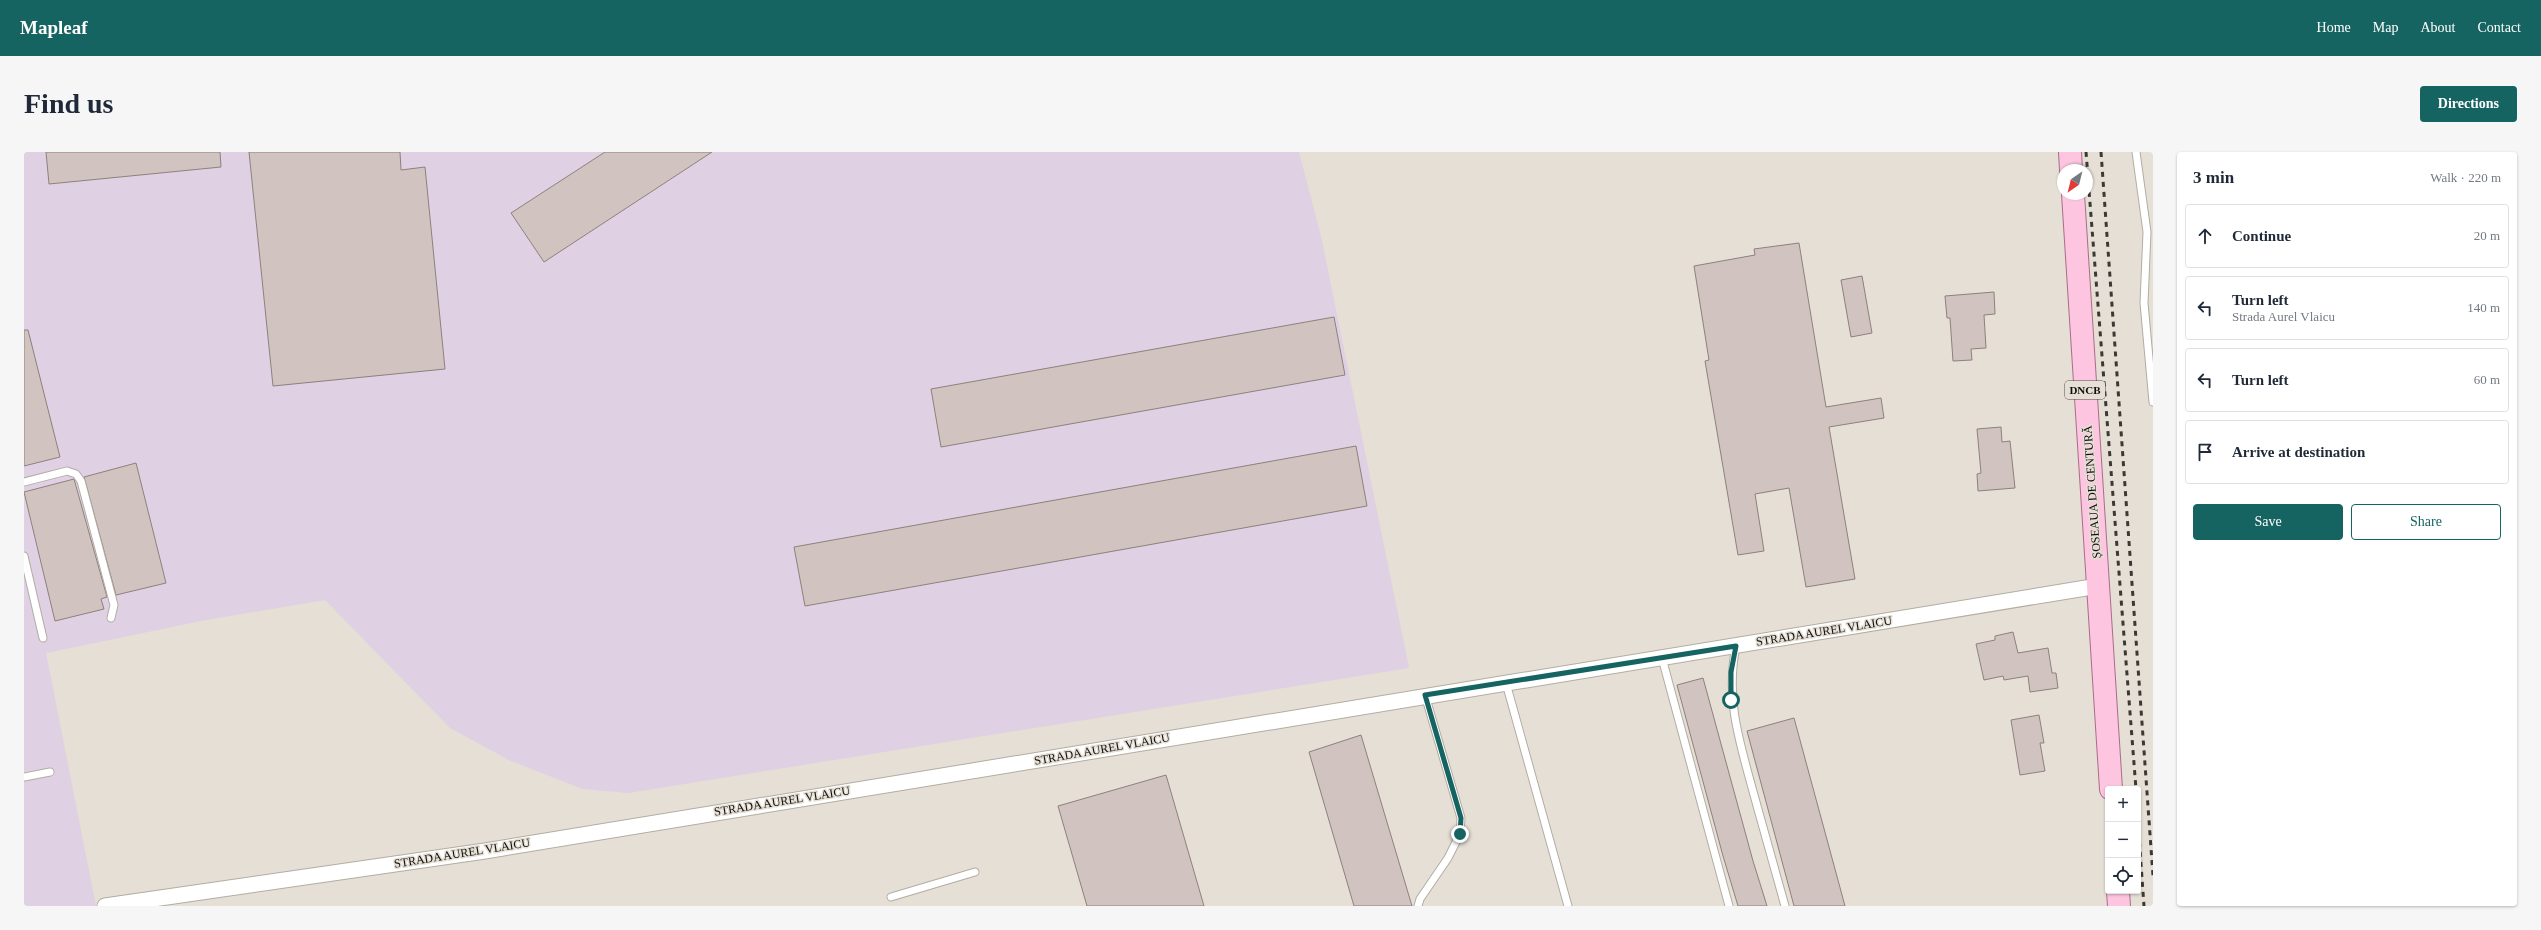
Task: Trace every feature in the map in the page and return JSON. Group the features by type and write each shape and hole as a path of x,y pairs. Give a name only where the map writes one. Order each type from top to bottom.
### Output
{"main road":[{"path":"2070,152 2071,164"},
{"name":"ȘOSEAUA DE CENTURĂ","path":"2073,200 2111,786"},
{"path":"2118,894 2119,906"}],"street":[{"name":"STRADA AUREL VLAICU","path":"106,906 485,850 2098,586"}],"lane":[{"path":"2136,152 2147,238 2144,303 2153,402"},
{"path":"24,482 67,471 76,474 81,481 114,605 111,618"},
{"path":"24,556 42,638"},
{"path":"1736,646 1731,672 1731,700 1737,733 1785,906"},
{"path":"1662,658 1729,906"},
{"path":"1506,682 1568,906"},
{"path":"1418,906 1420,899 1448,858 1460,834 1461,826 1461,818 1425,695"},
{"path":"24,777 50,772"},
{"path":"891,896 975,872"}],"shaded area":[{"path":"24,152 1299,152 1321,236 1409,668 628,793 583,789 511,761 450,728 325,600 206,620 46,653 96,906 24,906"}],"building":[{"path":"46,152 220,152 221,167 49,184"},
{"path":"249,152 400,152 401,170 425,167 445,369 273,386"},
{"path":"605,152 712,152 544,262 511,213"},
{"path":"1799,243 1826,407 1881,398 1884,418 1829,427 1855,579 1806,587 1789,488 1755,494 1764,551 1738,555 1705,361 1709,360 1694,266 1755,255 1754,249"},
{"path":"1862,276 1872,333 1851,337 1841,280"},
{"path":"1994,292 1995,314 1984,315 1986,348 1971,349 1972,360 1953,361 1950,318 1947,318 1945,296"},
{"path":"1334,317 1345,375 941,447 931,389"},
{"path":"24,330 28,330 60,457 24,466"},
{"path":"2001,427 2002,442 2010,441 2015,488 1978,491 1977,474 1981,473 1977,429"},
{"path":"1356,446 1367,506 805,606 794,547"},
{"path":"136,463 166,583 116,595 84,477"},
{"path":"74,479 107,597 101,599 104,609 55,621 24,492"},
{"path":"2013,632 2018,653 2048,648 2052,673 2056,673 2058,688 2030,692 2028,676 2004,680 2003,676 1984,680 1976,644 1995,640 1995,636"},
{"path":"1703,678 1753,861 1767,906 1738,906 1723,856 1677,685"},
{"path":"2039,715 2044,743 2040,743 2045,771 2020,775 2011,720"},
{"path":"1794,718 1845,906 1794,906 1747,731"},
{"path":"1361,735 1412,906 1354,906 1309,752"},
{"path":"1166,775 1204,906 1087,906 1058,806"}],"railway":[{"path":"2086,152 2136,786"},
{"path":"2101,152 2153,876"},
{"path":"2141,858 2144,906"}],"route":[{"path":"1460,834 1461,818 1425,695 1736,646 1731,672 1731,700"}]}
